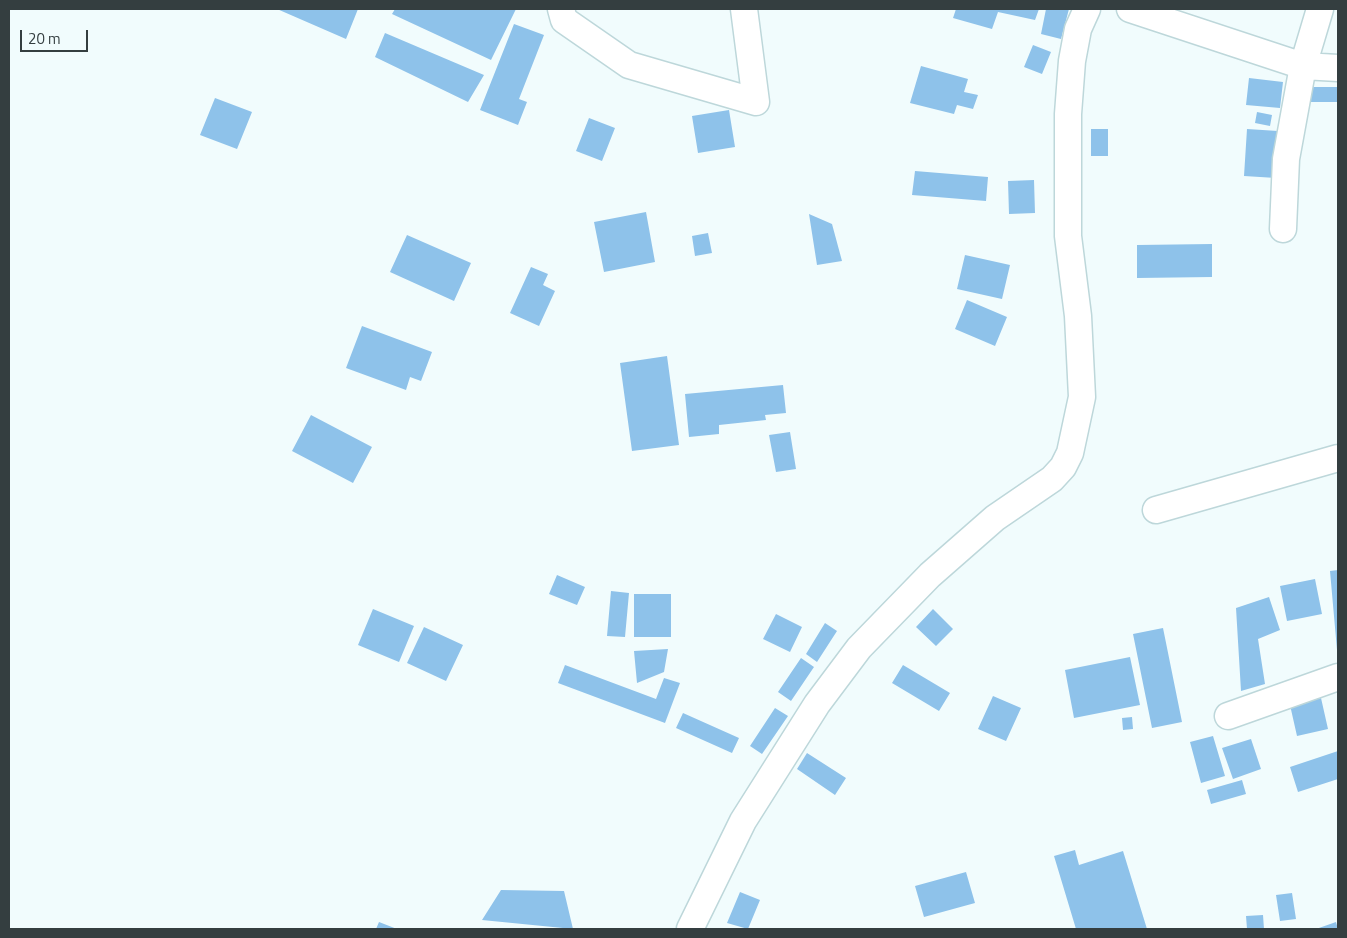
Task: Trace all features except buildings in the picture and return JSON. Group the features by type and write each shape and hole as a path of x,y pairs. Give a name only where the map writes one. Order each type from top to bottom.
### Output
{"street":[{"path":"561,9 564,20 629,65 756,102 744,9"},
{"path":"690,929 743,821 817,704 859,648 930,575 995,518 1052,479 1063,467 1070,453 1082,397 1078,316 1068,236 1068,114 1072,61 1078,29 1087,9"},
{"path":"1130,9 1303,66 1338,68"},
{"path":"1283,229 1286,159 1303,66 1320,9"},
{"path":"1156,510 1338,458"},
{"path":"1228,716 1338,677"}]}
